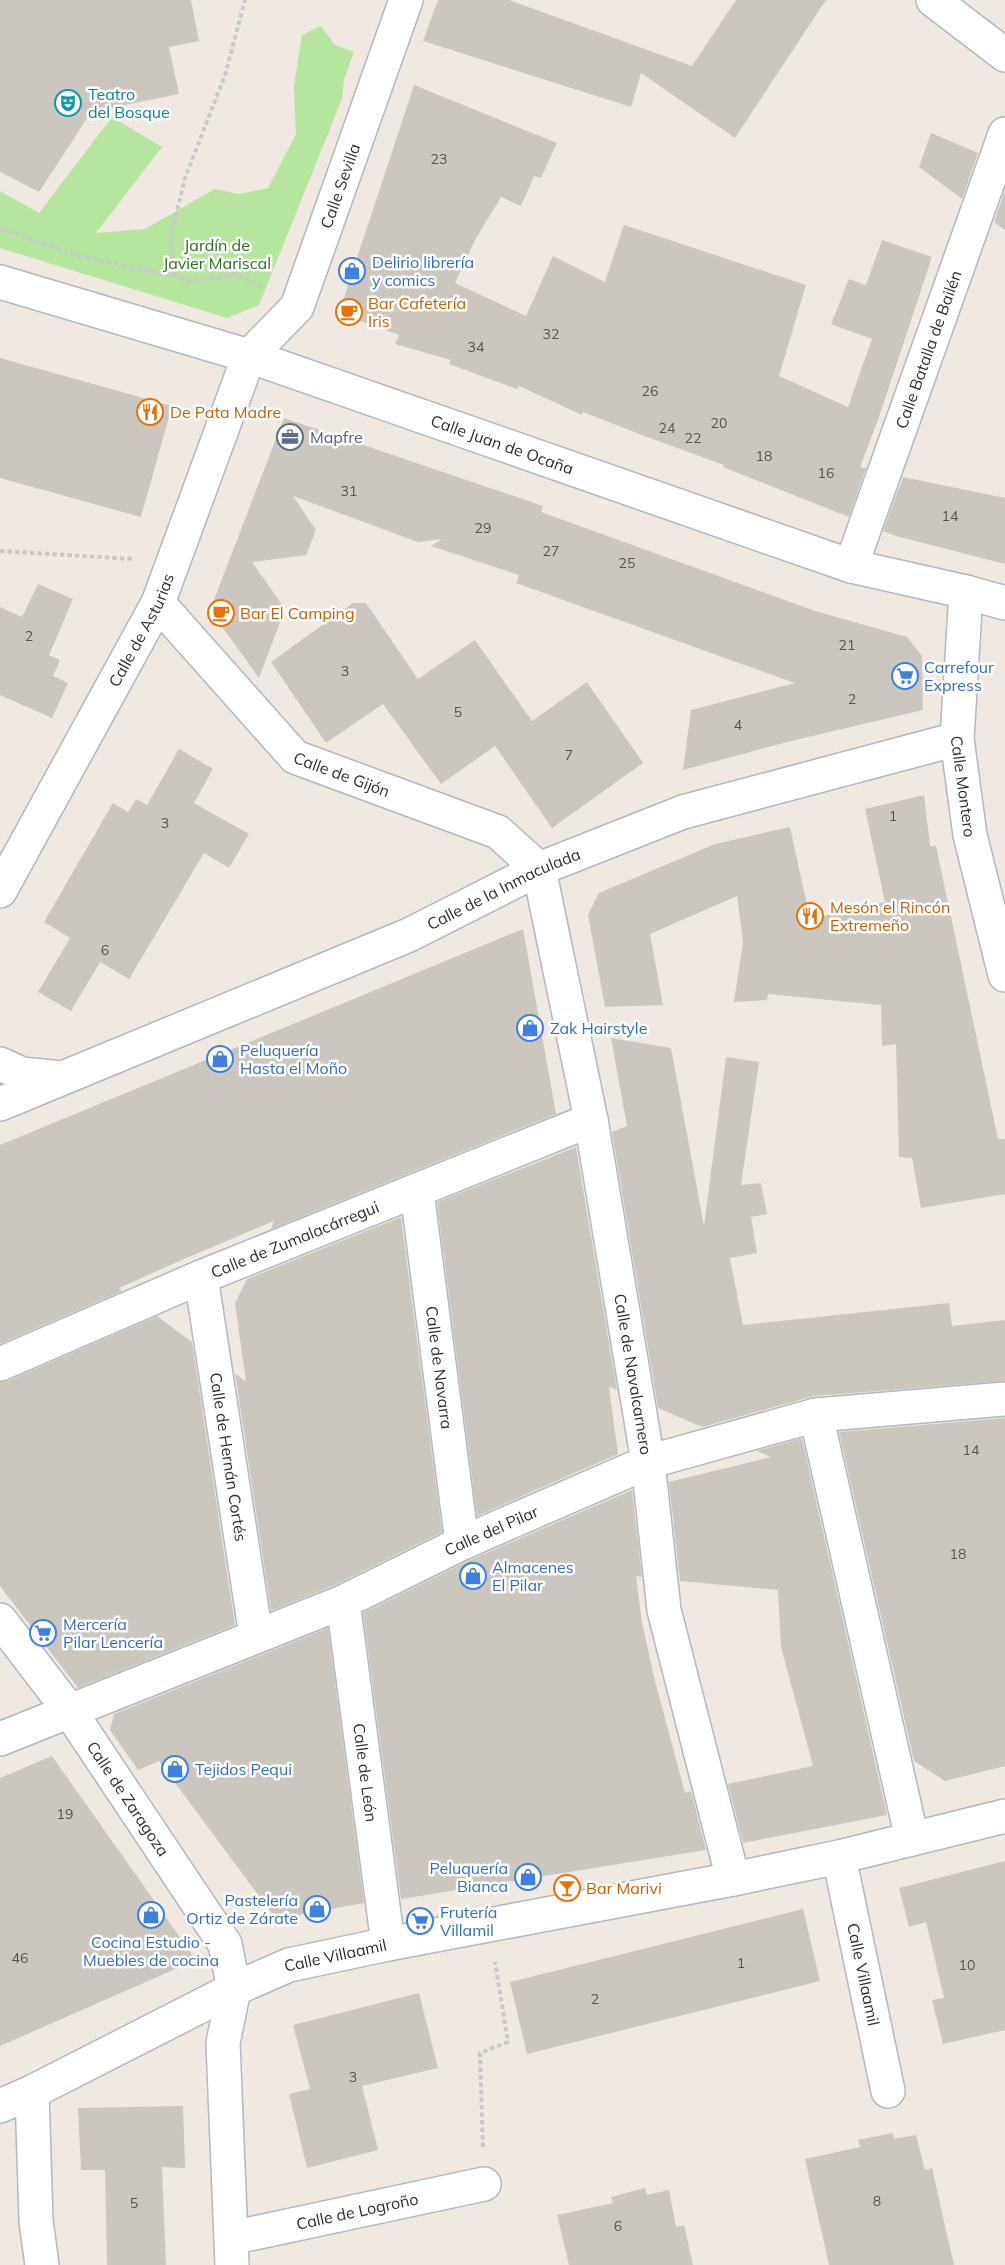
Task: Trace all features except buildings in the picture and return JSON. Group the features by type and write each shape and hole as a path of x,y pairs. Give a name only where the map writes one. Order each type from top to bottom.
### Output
{"street":[{"name":"Calle Sevilla","path":"249,356 297,307 406,0"},
{"path":"933,0 1005,55"},
{"name":"Calle Batalla de Bailén","path":"852,566 1005,134"},
{"name":"Calle Juan de Ocaña","path":"0,282 249,356 852,566 1005,603"},
{"name":"Calle de Asturias","path":"0,891 158,603 249,356"},
{"name":"Calle Montero","path":"966,592 957,739 970,835 1005,975"},
{"name":"Calle de Gijón","path":"158,603 295,757 498,832 539,869"},
{"name":"Calle de la Inmaculada","path":"0,1104 409,935 539,869 683,812 957,739"},
{"name":"Calle de Navalcarnero","path":"539,869 591,1120 648,1462 664,1610 733,1879"},
{"name":"Calle de la Inmaculada","path":"0,1064 22,1074 63,1078"},
{"name":"Calle de Zumalacárregui","path":"0,1364 201,1277 417,1192 591,1120"},
{"name":"Calle de Navarra","path":"417,1192 462,1543"},
{"name":"Calle de Hernán Cortés","path":"201,1277 256,1636"},
{"name":"Calle del Pilar","path":"0,1739 343,1602 462,1543 648,1462 816,1415 1005,1399"},
{"path":"816,1415 912,1839"},
{"name":"Calle de León","path":"343,1602 388,1944"},
{"name":"Calle de Zaragoza","path":"0,1620 69,1710 225,1944 234,1989"},
{"name":"Calle Villaamil","path":"0,2106 234,1989 290,1965 488,1924 839,1857 1005,1816"},
{"name":"Calle Villaamil","path":"839,1857 888,2091"},
{"name":"Calle de Logroño","path":"234,1989 223,2043 232,2252 484,2184"},
{"path":"32,2092 36,2221 42,2265"}],"path":[{"path":"174,276 170,240 185,178 225,75 245,0"},
{"path":"1,227 79,256 174,276 189,282 237,274 297,307"},
{"path":"0,551 173,561"},
{"path":"484,2184 480,2053 508,2042 488,1924"}],"green space":[{"name":"Jardín de Javier Mariscal","path":"321,26 335,45 354,52 344,79 342,99 259,305 227,318 0,248 0,191 39,213 112,117 162,147 96,233 145,229 215,189 239,194 268,188 296,134 294,86 302,35"}],"place":[{"name":"Teatro del Bosque","path":"68,103"},
{"name":"Delirio librería y comics","path":"352,271"},
{"name":"Bar Cafetería Iris","path":"349,312"},
{"name":"De Pata Madre","path":"150,412"},
{"name":"Mapfre","path":"290,437"},
{"name":"Bar El Camping","path":"221,613"},
{"name":"Carrefour Express","path":"905,676"},
{"name":"Mesón el Rincón Extremeño","path":"810,916"},
{"name":"Zak Hairstyle","path":"530,1028"},
{"name":"Peluquería Hasta el Moño","path":"220,1059"},
{"name":"Almacenes El Pilar","path":"473,1576"},
{"name":"Mercería Pilar Lencería","path":"43,1633"},
{"name":"Tejidos Pequi","path":"175,1769"},
{"name":"Peluquería Bianca","path":"528,1877"},
{"name":"Bar Marivi","path":"567,1888"},
{"name":"Pastelería Ortiz de Zárate","path":"317,1909"},
{"name":"Cocina Estudio - Muebles de cocina","path":"151,1915"},
{"name":"Frutería Villamil","path":"420,1921"}]}
